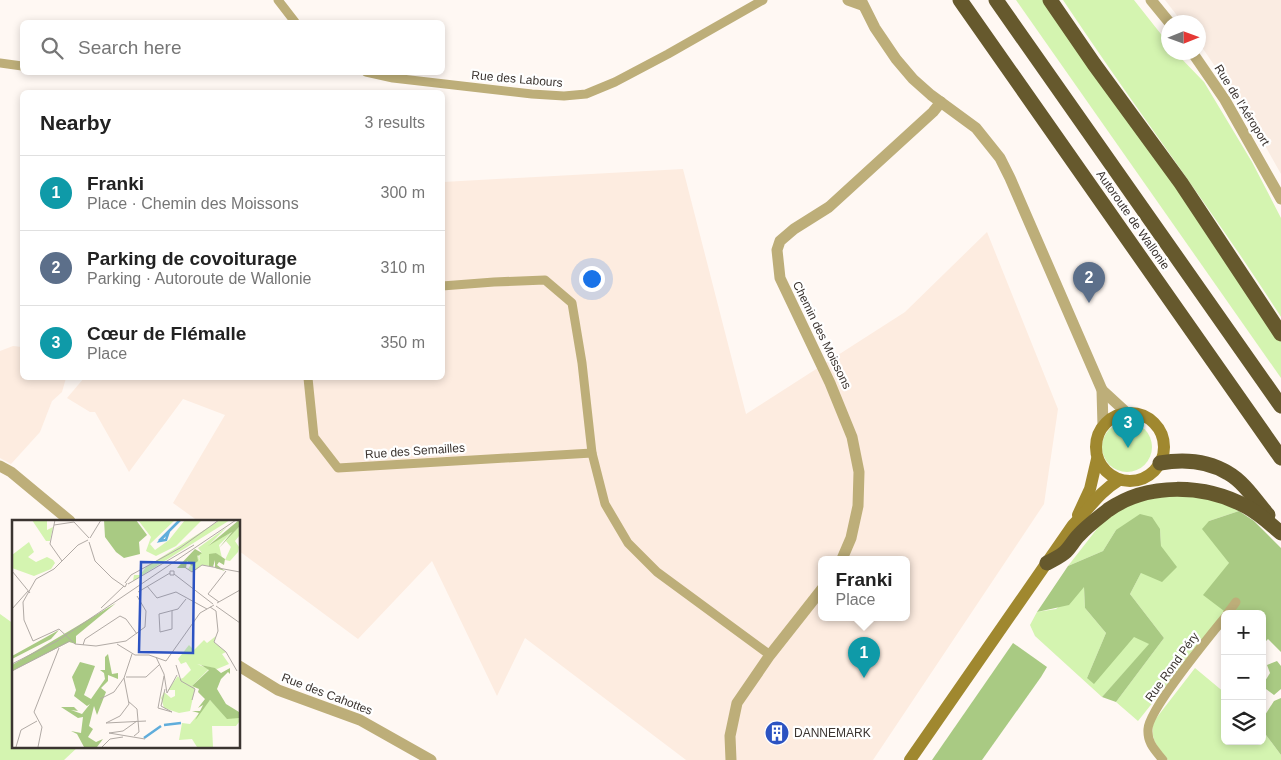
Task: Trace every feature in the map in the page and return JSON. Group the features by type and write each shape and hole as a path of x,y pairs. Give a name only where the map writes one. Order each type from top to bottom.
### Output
{"highway":[{"name":"Autoroute de Wallonie","path":"960,0 1281,458"},
{"name":"Autoroute de Wallonie","path":"996,0 1281,406"},
{"path":"1050,0 1181,183 1281,334"},
{"path":"1160,463 1175,460 1194,462 1212,466 1229,473 1242,485 1281,532"},
{"path":"1047,563 1065,552 1078,536 1110,509 1128,499 1152,491 1177,489 1214,494 1247,508 1281,532"}],"main road":[{"path":"1127,414 1139,414 1147,418 1159,430 1164,446 1160,463 1153,472 1143,479 1131,482 1119,480 1106,472 1098,459 1096,450 1096,440 1103,426 1114,417 1127,414"},
{"path":"910,760 1073,525 1090,490 1098,459"},
{"path":"1073,525 1090,508 1103,490 1119,480"}],"street":[{"path":"278,0 293,20"},
{"name":"Rue des Labours","path":"380,75 532,94 564,96 586,94 644,67 763,0"},
{"path":"848,0 861,3 896,59 913,78 976,128 1000,158 1102,390 1103,426"},
{"path":"1151,0 1163,15"},
{"name":"Rue de l'Aéroport","path":"1198,60 1225,100 1281,199"},
{"path":"0,63 20,66"},
{"name":"Chemin des Moissons","path":"843,556 851,538 858,506 859,472 852,437 830,382 780,278 777,250 780,241 794,229 830,207 942,102"},
{"path":"445,286 545,280 572,303 582,363 592,453 605,504 628,543 657,572 770,655"},
{"name":"Rue des Semailles","path":"308,380 314,437 338,468 592,453"},
{"path":"1102,390 1127,414"},
{"path":"0,466 12,472 69,520"},
{"path":"731,760 730,736 736,703 770,655 818,594"},
{"path":"1230,610 1236,602"},
{"name":"Rue Rond Péry","path":"1163,760 1150,745 1148,735 1150,718 1221,622"},
{"name":"Rue des Cahottes","path":"240,667 278,690 360,720 431,760"}],"shaded area":[{"path":"1165,0 1281,0 1281,174 1245,110 1206,53 1206,15 1177,15"},
{"path":"683,169 746,414 905,312 987,232 1058,409 1044,504 873,760 686,760 525,638 497,696 432,561 358,639 240,552 240,520 197,520 173,503 225,415 183,399 129,472 95,412 90,412 67,398 82,380 445,380 445,182"},
{"path":"13,346 20,347 20,380 65,380 62,392 52,401 40,432 11,464 0,458 0,351"}],"green space":[{"path":"1016,0 1045,0 1241,279 1281,342 1281,378"},
{"path":"1063,0 1134,0 1161,34 1161,60 1183,60 1204,82 1252,162 1281,218 1281,317 1228,237"},
{"path":"1127,422 1137,424 1145,429 1150,437 1152,447 1150,457 1145,465 1137,470 1127,472 1117,470 1109,465 1104,457 1102,447 1104,437 1109,429 1117,424"},
{"path":"1186,494 1218,501 1239,511 1209,521 1229,563 1225,610 1221,610 1221,617 1138,721 1116,702 1164,638 1130,594 1141,573 1161,546 1160,529 1116,530 1103,551 1068,566 1107,516 1150,496"},
{"path":"1239,511 1254,521 1281,548 1281,652 1268,639 1266,641 1266,610 1223,610 1203,595 1229,563 1202,529 1209,521"},
{"path":"1140,514 1152,517 1160,529 1161,546 1177,567 1162,582 1141,573 1130,594 1164,638 1116,702 1102,697 1149,644 1134,637 1094,684 1087,678 1106,633 1085,608 1084,587 1069,605 1037,612 1068,566 1103,551 1116,530"},
{"path":"1084,586 1085,608 1106,633 1087,678 1134,636 1150,644 1102,697 1035,636 1030,625 1037,612 1056,609"},
{"path":"0,614 12,623 12,748 77,748 64,760 0,760"},
{"path":"1013,643 1047,667 1041,677 982,760 932,760"},
{"path":"1277,661 1281,666 1281,689 1274,695 1266,689 1266,680 1270,673 1267,665"},
{"path":"1195,668 1221,690 1221,745 1266,745 1266,735 1281,755 1281,760 1168,760 1153,738 1154,721"},
{"path":"1281,698 1281,755 1266,735 1266,713 1274,701"}],"place":[{"name":"Parking de covoiturage","path":"1089,303"},
{"name":"Cœur de Flémalle","path":"1128,448"},
{"name":"Franki","path":"864,678"},
{"name":"DANNEMARK","path":"777,733"}]}
